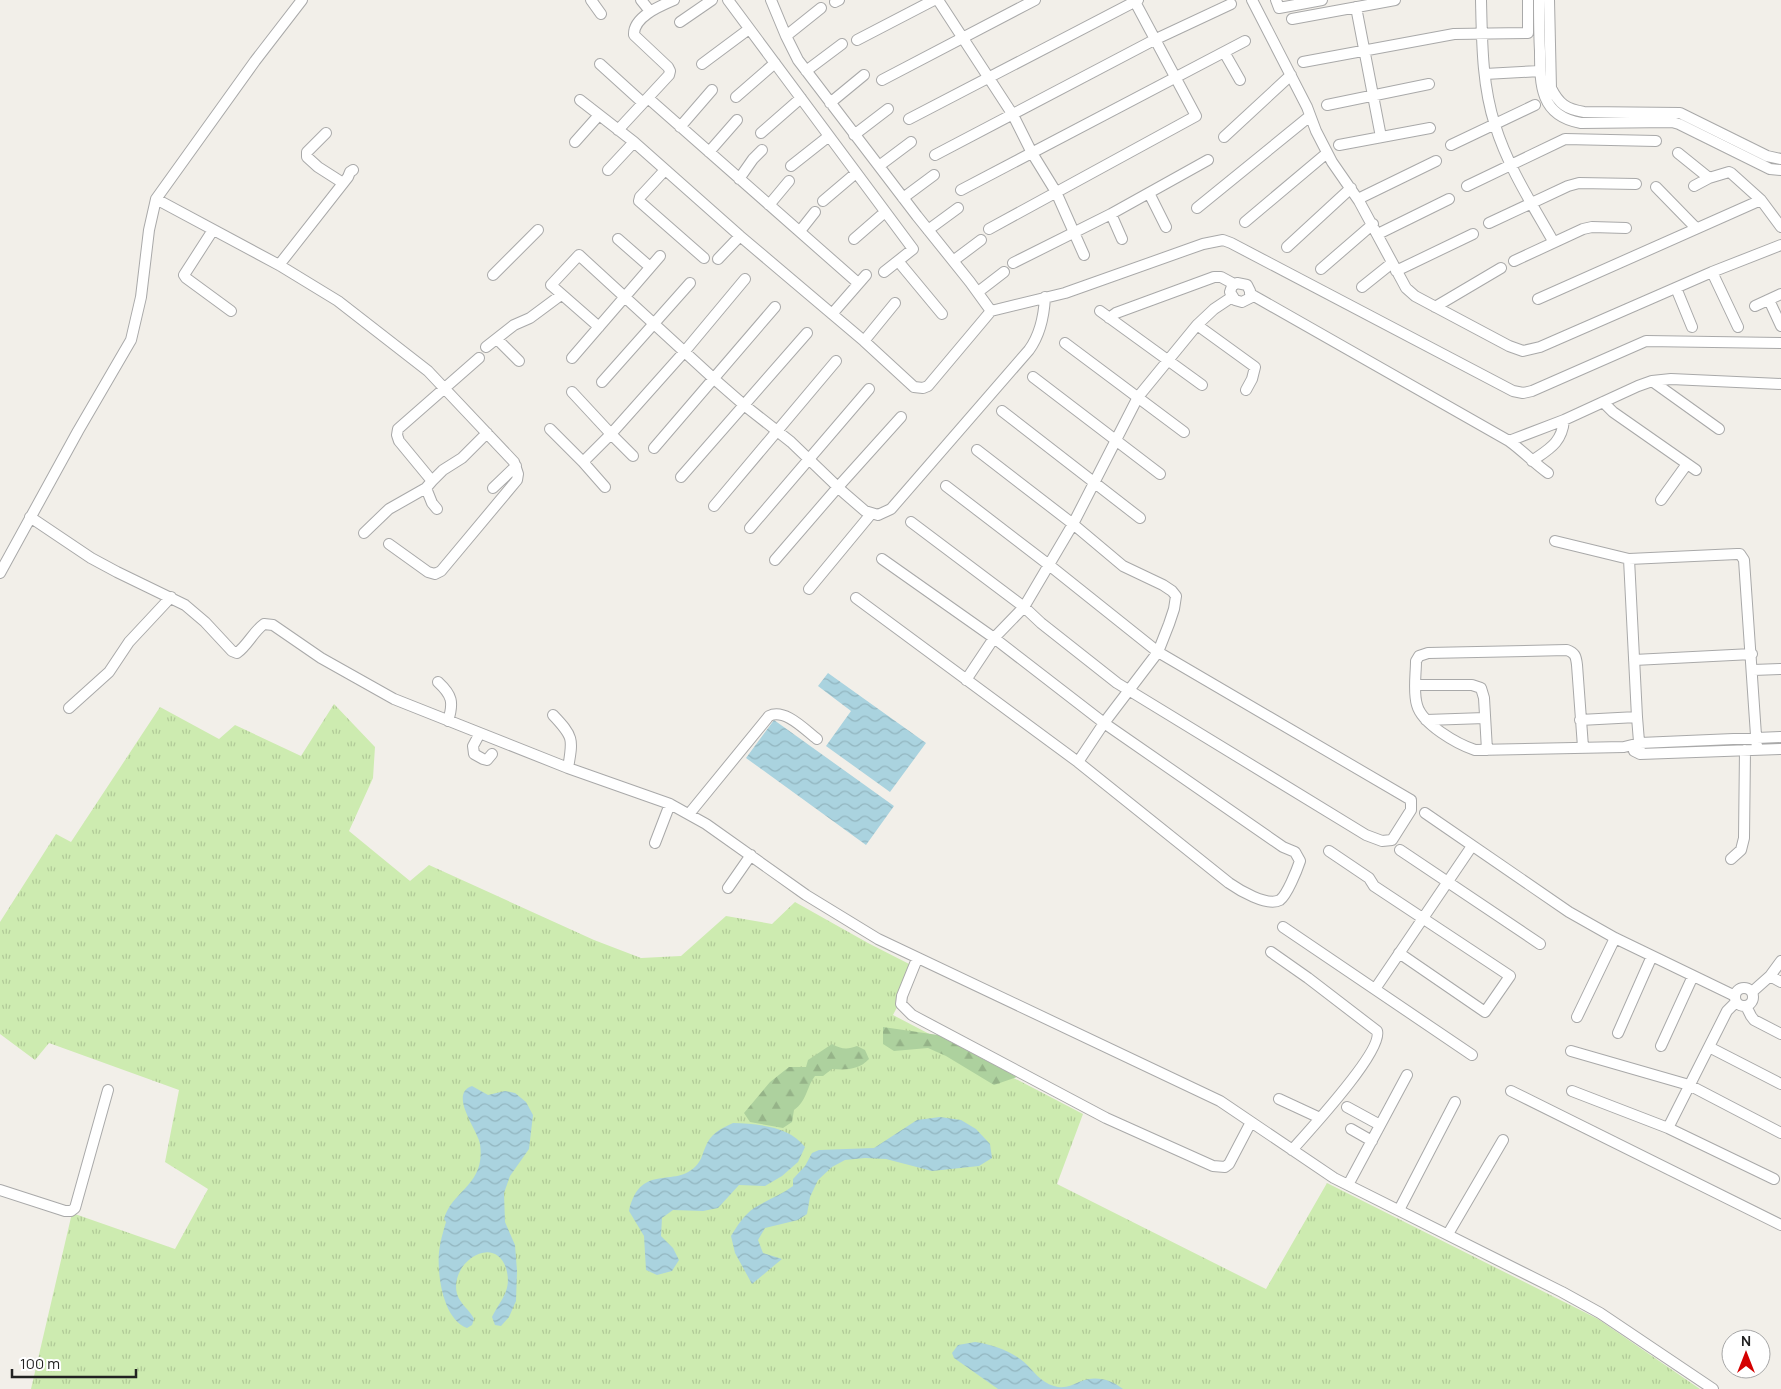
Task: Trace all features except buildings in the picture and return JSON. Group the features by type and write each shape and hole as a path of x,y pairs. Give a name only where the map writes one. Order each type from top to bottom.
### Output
{"street":[{"path":"0,573 86,416 132,340 142,297 149,230 156,198 221,106 302,0"},
{"path":"590,0 601,14"},
{"path":"641,0 649,10"},
{"path":"618,130 669,75 670,71 634,35 635,28 649,10 674,0"},
{"path":"680,22 712,0"},
{"path":"728,0 912,249 884,272"},
{"path":"771,0 798,60 991,311"},
{"path":"857,40 936,0 1013,115 1032,153 1056,192 1084,255"},
{"path":"882,80 1035,0"},
{"path":"909,119 1135,0 1154,40 1196,116 989,229"},
{"path":"1252,0 1291,75 1327,153 1358,199 1394,267 1410,292 1509,346 1523,351 1540,347 1712,272 1781,245"},
{"path":"1276,0 1279,8 1322,0"},
{"path":"1292,19 1395,0"},
{"path":"1481,0 1484,74 1495,124 1511,166 1553,241"},
{"path":"1303,62 1454,34 1528,32 1528,0"},
{"path":"1539,0 1540,84 1546,102 1556,113 1564,118 1581,123 1672,122 1770,169 1781,170"},
{"path":"1549,0 1551,88 1563,105 1572,110 1584,112 1680,113 1767,156 1781,159"},
{"path":"935,155 1154,40 1231,4"},
{"path":"1356,7 1381,137"},
{"path":"786,36 821,8"},
{"path":"702,64 749,29"},
{"path":"961,190 1245,41"},
{"path":"806,70 842,44"},
{"path":"1224,52 1240,80"},
{"path":"736,98 775,63"},
{"path":"600,64 680,127 858,283"},
{"path":"1484,74 1540,71"},
{"path":"830,103 864,75"},
{"path":"1224,136 1291,75"},
{"path":"1327,104 1429,84"},
{"path":"680,127 712,90"},
{"path":"761,133 801,98"},
{"path":"580,100 634,142 740,236 864,341 914,387 923,388 928,386 991,311 1065,293 1212,241 1223,240 1513,391 1522,393 1532,391 1646,341 1781,343"},
{"path":"1451,145 1535,104"},
{"path":"854,135 888,109"},
{"path":"575,142 599,115"},
{"path":"1196,208 1310,116"},
{"path":"709,152 738,120"},
{"path":"1339,145 1430,128"},
{"path":"326,133 307,152 307,157 318,167 343,183"},
{"path":"791,166 829,136"},
{"path":"1467,186 1565,139 1656,141"},
{"path":"608,170 634,142"},
{"path":"879,166 911,142"},
{"path":"739,179 753,158 762,150"},
{"path":"1245,222 1327,153"},
{"path":"1678,153 1709,178"},
{"path":"1013,263 1111,214 1208,160"},
{"path":"1358,199 1436,161"},
{"path":"279,265 350,172 354,170"},
{"path":"665,170 640,197 639,201 704,258"},
{"path":"1694,186 1709,178 1729,172 1761,200 1781,227"},
{"path":"823,201 856,173"},
{"path":"903,198 934,176"},
{"path":"769,204 789,181"},
{"path":"1488,223 1568,186 1579,184 1636,184"},
{"path":"1656,187 1696,228"},
{"path":"1287,247 1351,188"},
{"path":"1149,193 1166,227"},
{"path":"156,198 279,265 338,301 398,347 445,388 514,462 518,474 517,480 441,571 436,574 428,572 389,544"},
{"path":"1321,269 1375,229 1449,199"},
{"path":"1538,299 1761,200"},
{"path":"928,230 958,208"},
{"path":"800,232 815,212"},
{"path":"854,239 885,212"},
{"path":"1111,214 1122,239"},
{"path":"1514,260 1582,229 1592,227 1626,228"},
{"path":"213,230 184,275 231,312"},
{"path":"493,275 538,230"},
{"path":"1362,288 1394,267 1472,234"},
{"path":"718,259 740,236"},
{"path":"618,239 650,267"},
{"path":"953,261 981,240"},
{"path":"599,326 552,287 552,282 579,254 744,405 778,430 865,511 878,515 891,509 1029,350 1038,336 1043,319 1045,297"},
{"path":"572,358 660,256"},
{"path":"898,261 942,314"},
{"path":"1435,307 1501,268"},
{"path":"978,292 1004,272"},
{"path":"1712,272 1738,328"},
{"path":"832,314 866,275"},
{"path":"1109,318 1116,313 1214,277 1221,277 1234,284 1244,283 1249,288 1250,294 1509,441 1526,453 1532,461 1548,473"},
{"path":"583,462 611,434 685,351 745,279"},
{"path":"602,382 690,283"},
{"path":"1234,284 1230,289 1234,300 1242,302 1254,296"},
{"path":"1676,288 1692,327"},
{"path":"1755,306 1781,294"},
{"path":"486,347 514,325 530,318 561,295"},
{"path":"966,680 994,638 1024,607 1073,524 1138,397 1197,325 1214,309 1232,297"},
{"path":"1769,300 1781,326"},
{"path":"864,341 894,303"},
{"path":"654,448 775,307"},
{"path":"1100,311 1202,385"},
{"path":"1197,325 1254,367 1252,379 1246,390"},
{"path":"682,478 807,334"},
{"path":"497,338 519,361"},
{"path":"1065,344 1184,432"},
{"path":"437,509 432,503 429,485 399,441 397,432 398,429 479,358"},
{"path":"714,506 836,360"},
{"path":"1033,377 1160,474"},
{"path":"1509,441 1564,420 1652,381 1671,379 1781,384"},
{"path":"1652,381 1719,429"},
{"path":"750,528 869,389"},
{"path":"572,392 633,456"},
{"path":"1603,402 1614,412 1691,467 1661,500"},
{"path":"1002,411 1140,518"},
{"path":"775,560 901,417"},
{"path":"1532,461 1557,442 1561,436 1564,420"},
{"path":"550,429 583,462 604,487"},
{"path":"364,534 390,509 429,485 443,470 462,458 487,433"},
{"path":"977,450 1073,524 1123,566 1163,585 1176,596 1172,617 1158,652 1104,723 1078,762"},
{"path":"493,488 516,466"},
{"path":"912,522 1024,607 1041,623 1117,683 1366,834 1382,841 1392,840 1411,810 1411,800 1158,652 946,486"},
{"path":"809,588 871,514"},
{"path":"30,517 91,558 171,597 196,613 232,651 237,653 244,648 257,630 264,624 273,625 321,658 381,692 448,721 568,768 670,804 706,824 806,894 870,934 917,959 1220,1101 1348,1185 1448,1234 1600,1313 1713,1389"},
{"path":"1555,541 1629,559 1740,554 1744,560 1752,654 1757,750"},
{"path":"856,598 1078,762 1239,890 1267,901 1275,901 1284,896 1300,861 1295,852 1283,847 1104,723 994,638 882,559"},
{"path":"1629,559 1640,748"},
{"path":"68,708 108,672 129,642 171,597"},
{"path":"1583,747 1576,655 1572,652 1567,650 1424,654 1419,656 1416,661 1416,703 1419,710 1426,720 1462,746 1475,750 1583,747 1781,749"},
{"path":"1634,660 1752,654"},
{"path":"1753,670 1781,669"},
{"path":"438,682 447,691 451,703 452,708 448,721"},
{"path":"1416,685 1477,686 1481,688 1484,692 1487,750"},
{"path":"689,814 769,716 773,714 786,716 817,739"},
{"path":"553,715 567,729 572,740 568,768"},
{"path":"1580,720 1637,717"},
{"path":"1426,720 1485,718"},
{"path":"480,733 473,746 474,754 487,760 492,754"},
{"path":"1640,748 1781,737"},
{"path":"1731,859 1741,850 1744,838 1745,750"},
{"path":"654,843 670,804"},
{"path":"1425,813 1569,912 1615,938 1739,1001 1754,1020 1781,1034"},
{"path":"1375,989 1472,846"},
{"path":"1329,850 1369,878 1374,886 1510,976 1486,1012 1399,953"},
{"path":"1400,850 1540,944"},
{"path":"728,888 751,855"},
{"path":"1284,927 1472,1055"},
{"path":"1577,1016 1615,938"},
{"path":"1270,952 1340,1002 1377,1031 1379,1035 1376,1045 1349,1085 1292,1150"},
{"path":"1618,1033 1652,956"},
{"path":"917,959 902,996 901,1004 903,1008 912,1015 1106,1118 1212,1166 1220,1167 1225,1167 1229,1164 1252,1122"},
{"path":"1752,992 1770,976 1781,961"},
{"path":"1661,1046 1693,976"},
{"path":"1770,976 1781,982"},
{"path":"1739,1001 1740,989 1749,989 1752,992"},
{"path":"1668,1128 1727,1012 1739,1001 1753,1001 1752,992"},
{"path":"1709,1047 1781,1084"},
{"path":"1571,1051 1689,1085 1781,1133"},
{"path":"1348,1185 1407,1075"},
{"path":"0,1190 65,1212 75,1208 108,1090"},
{"path":"1511,1091 1781,1225"},
{"path":"1572,1091 1668,1128 1774,1180"},
{"path":"1279,1099 1320,1118"},
{"path":"1399,1210 1455,1102"},
{"path":"1347,1108 1380,1125"},
{"path":"1351,1130 1372,1141"},
{"path":"1448,1234 1503,1140"}],"green space":[{"path":"334,704 375,747 373,778 349,831 410,881 429,865 594,940 641,958 681,956 726,916 772,924 795,902 917,968 893,1015 1083,1114 1057,1184 1266,1289 1327,1183 1598,1319 1700,1389 31,1389 72,1213 175,1249 208,1189 165,1162 179,1090 49,1043 35,1060 0,1034 0,922 56,834 71,842 160,707 219,739 235,725 301,756"},
{"path":"883,1027 938,1035 1017,1077 994,1085 946,1056 928,1048 894,1051 883,1044"},
{"path":"832,1044 844,1048 857,1046 865,1050 869,1059 857,1067 832,1069 823,1076 815,1076 802,1103 794,1110 792,1122 783,1128 750,1122 744,1113 770,1082 789,1067 806,1067 808,1060"}],"water":[{"path":"828,673 926,743 890,792 826,746 851,711 818,686"},
{"path":"774,720 894,806 866,845 746,758"},
{"path":"472,1086 488,1095 505,1091 515,1093 526,1102 533,1115 529,1149 510,1176 504,1193 505,1222 515,1245 517,1271 516,1301 509,1317 501,1326 495,1325 492,1317 508,1285 506,1268 500,1258 492,1253 474,1256 460,1272 456,1283 458,1298 474,1319 472,1325 467,1328 452,1316 447,1306 439,1272 439,1252 446,1222 444,1219 448,1209 473,1178 481,1158 478,1138 463,1104 465,1090"},
{"path":"940,1117 961,1120 976,1129 990,1144 992,1158 979,1166 932,1171 886,1159 865,1158 845,1160 832,1167 818,1180 810,1197 807,1214 798,1220 765,1228 758,1240 763,1253 782,1259 752,1284 735,1253 731,1236 750,1211 793,1186 793,1179 805,1166 812,1153 819,1150 874,1148 917,1120"},
{"path":"733,1123 763,1125 782,1130 805,1147 798,1162 782,1176 765,1186 739,1185 718,1208 703,1211 673,1210 662,1218 661,1236 673,1248 679,1260 672,1271 657,1275 646,1270 644,1236 629,1211 635,1195 642,1186 651,1181 681,1175 690,1171 700,1160 707,1143 713,1136"},
{"path":"975,1342 988,1344 1007,1351 1024,1362 1041,1379 1054,1386 1067,1387 1085,1380 1102,1379 1123,1389 998,1389 954,1358 952,1353 958,1345"}]}
